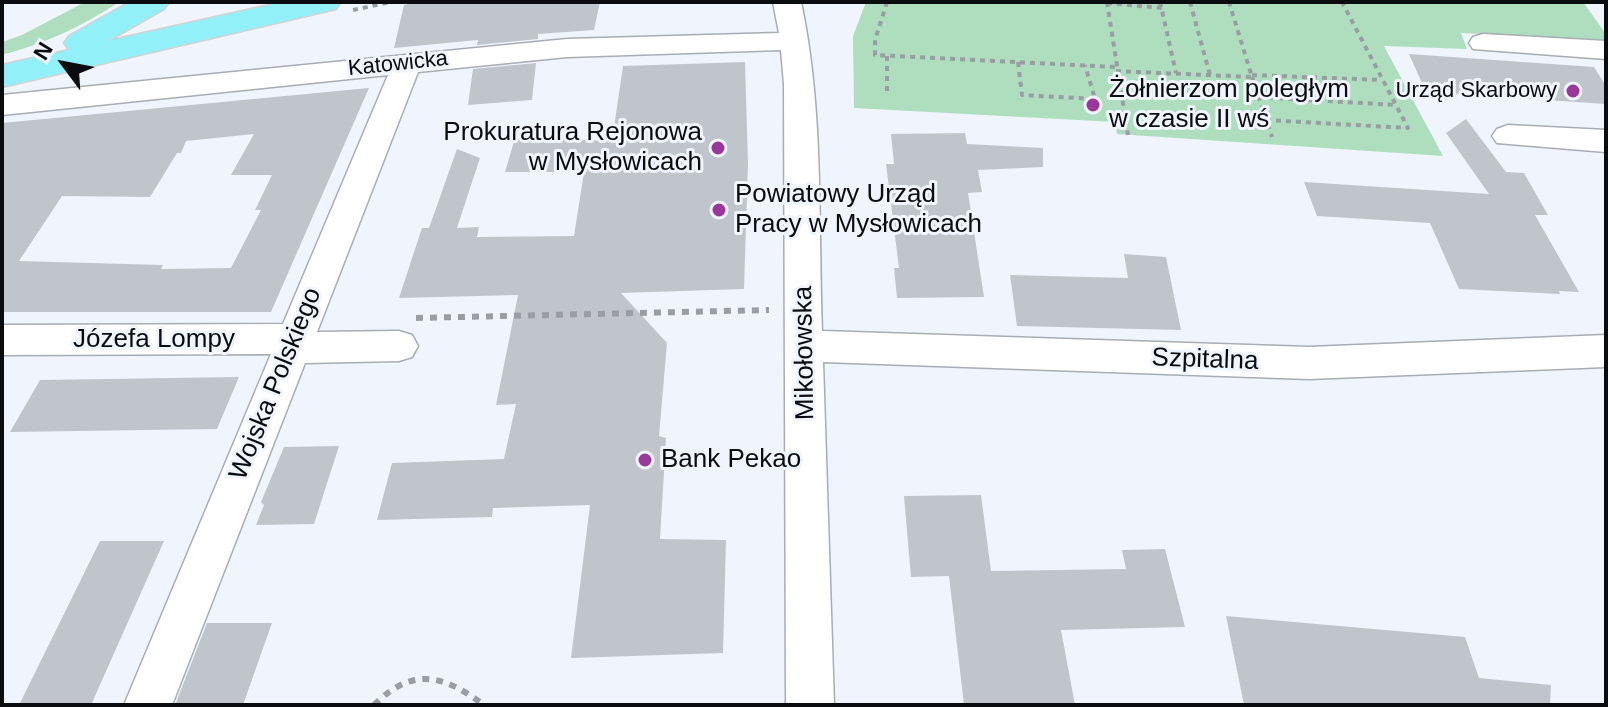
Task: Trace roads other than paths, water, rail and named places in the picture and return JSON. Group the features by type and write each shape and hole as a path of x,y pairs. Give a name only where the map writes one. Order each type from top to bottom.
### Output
{"main road":[{"path":"14,74 93,37 153,2"},
{"path":"175,2 182,34"},
{"path":"182,34 205,15 213,2"},
{"path":"14,74 182,34 339,6"}],"street":[{"name":"Mikołowska","path":"787,2 799,84 810,705"},
{"name":"Katowicka","path":"2,105 567,48 795,41"},
{"path":"1483,43 1606,50"},
{"name":"Wojska Polskiego","path":"148,705 293,339 407,64"},
{"path":"1508,136 1606,141"},
{"name":"Józefa Lompy","path":"2,340 293,339 306,348 401,332"},
{"name":"Szpitalna","path":"805,346 1309,363 1606,351"}],"place":[{"name":"Urząd Skarbowy","path":"1573,91"},
{"name":"Żołnierzom poległym w czasie II wś","path":"1093,105"},
{"name":"Prokuratura Rejonowa w Mysłowicach","path":"718,148"},
{"name":"Powiatowy Urząd Pracy w Mysłowicach","path":"719,210"},
{"name":"Bank Pekao","path":"645,460"}]}
